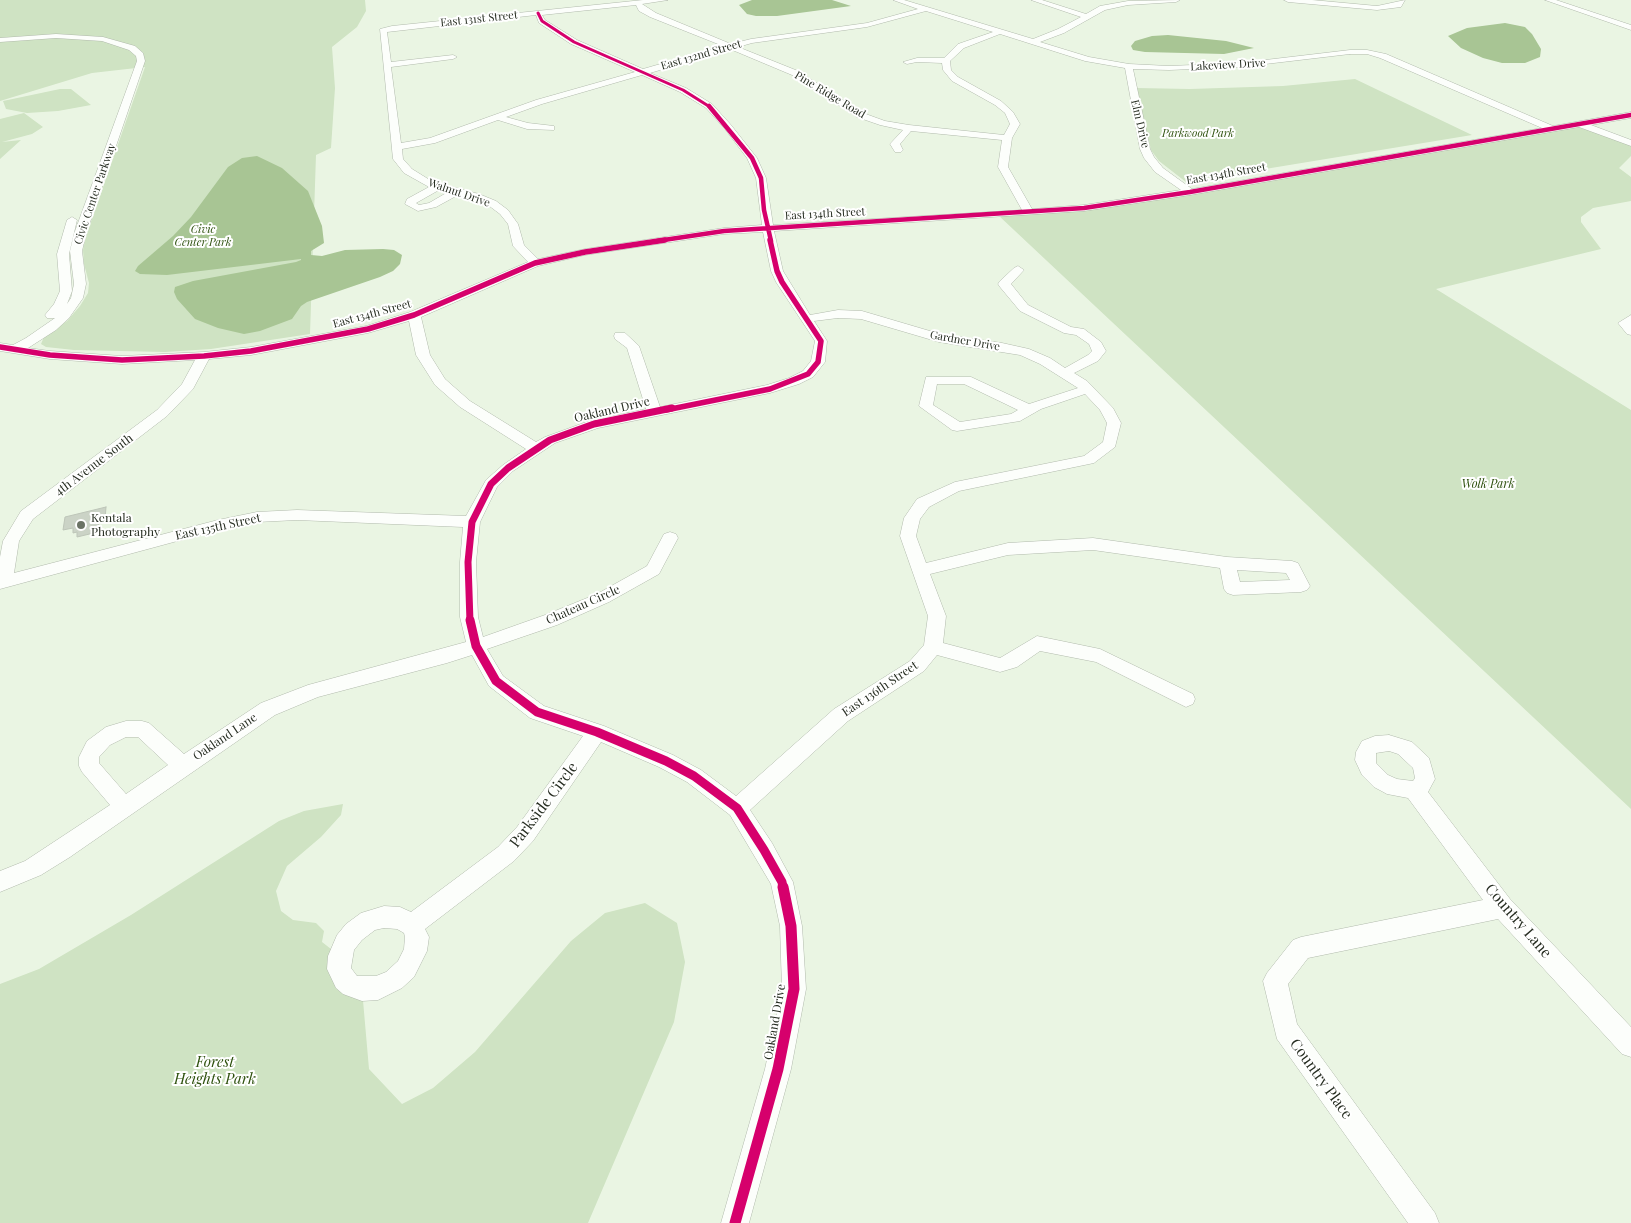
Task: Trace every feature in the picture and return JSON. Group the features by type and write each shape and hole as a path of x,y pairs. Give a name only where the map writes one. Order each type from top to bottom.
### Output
{"street":[{"name":"East 131st Street","path":"383,30 664,0"},
{"name":"Lakeview Drive","path":"896,0 1088,59 1129,66 1169,68 1240,65 1350,52 1367,52 1384,56 1552,129"},
{"path":"1035,0 1088,17"},
{"path":"1033,42 1061,31 1103,8 1116,5 1176,0"},
{"path":"1288,0 1377,8 1398,5 1401,0"},
{"path":"1549,0 1631,28"},
{"name":"Pine Ridge Road","path":"638,3 642,9 652,15 795,73 860,115 883,123 909,128 1007,138"},
{"name":"East 132nd Street","path":"396,147 432,141 539,102 732,46 769,37 867,25 926,9"},
{"name":"Oakland Drive","path":"538,13 542,21 574,42 683,90 710,106 752,158 758,171 777,270 782,282 821,341 818,362 808,374 794,381 770,389 654,411 576,429 535,448 508,468 491,484 481,501 472,522 468,562 470,617 476,646 496,681 537,712 597,732 666,761 694,776 737,808 782,882 791,926 794,988 778,1069 735,1223"},
{"name":"Walnut Drive","path":"383,30 398,159 408,171 429,184 492,203 504,212 512,224 519,246 535,264"},
{"path":"907,62 917,60 946,61 961,46 1000,32"},
{"name":"Civic Center Parkway","path":"0,41 56,36 104,39 132,48 140,55 142,61 80,234 76,252 80,284 77,298 52,327 31,341 14,349"},
{"name":"Civic Center Parkway","path":"0,41 52,39 88,41 120,48 130,57 130,70 78,205 64,248 62,260 66,287 63,300 52,315 21,340 14,349"},
{"path":"387,65 453,58"},
{"path":"946,61 947,70 955,79 998,103 1009,112 1015,124 1007,138 1002,167 1029,213"},
{"name":"Elm Drive","path":"1129,66 1129,75 1145,149 1149,158 1159,170 1190,192"},
{"path":"525,96 539,102"},
{"name":"East 134th Street","path":"0,347 74,357 122,360 204,356 251,351 310,342 368,329 414,315 535,264 585,252 685,236 769,228 1029,213 1084,208 1190,192 1631,115"},
{"path":"497,117 527,126 551,128"},
{"path":"1580,124 1631,143"},
{"path":"898,150 894,144 909,128"},
{"path":"438,186 411,201 410,204 418,208 432,206 456,191"},
{"path":"1018,270 1004,284 1024,308 1068,330 1080,332 1095,342 1099,351 1093,358 1064,373"},
{"name":"Gardner Drive","path":"806,319 838,314 862,315 939,338 1024,352 1045,361 1087,389"},
{"path":"414,315 423,355 440,382 465,404 535,448"},
{"path":"1631,319 1624,321 1624,324 1631,331"},
{"path":"620,336 633,346 654,411"},
{"path":"0,358 14,349"},
{"name":"4th Avenue South","path":"2,583 11,540 27,515 162,413 188,386 204,356"},
{"path":"1029,410 966,380 931,380 926,406 957,427 1015,418 1029,410 1087,389 1106,408 1114,423 1110,444 1090,460 954,487 923,503 912,518 908,536 937,616 933,647 1000,665 1011,662 1037,643 1100,656 1186,700"},
{"name":"East 135th Street","path":"2,583 218,525 257,517 297,515 472,522"},
{"name":"Chateau Circle","path":"476,646 551,620 638,580 653,570 670,538"},
{"path":"920,571 1008,549 1093,544 1228,563"},
{"name":"Oakland Lane","path":"0,882 33,868 268,709 315,690 447,656 476,646"},
{"name":"East 136th Street","path":"737,808 841,714 917,666 933,647"},
{"path":"125,807 89,766 89,757 94,747 103,739 113,733 126,729 142,729 183,766"},
{"name":"Parkside Circle","path":"412,925 506,854 525,834 597,732"},
{"name":"Country Lane","path":"1414,790 1502,907 1631,1045"},
{"name":"Country Place","path":"1425,1223 1286,1030 1275,981 1301,948 1502,907"}],"green space":[{"name":"Civic Center Park","path":"0,0 365,0 366,11 357,27 332,47 335,88 331,148 316,155 310,334 211,349 165,352 74,350 46,347 41,344 44,337 67,321 88,293 89,283 84,264 83,250 86,236 145,67 92,73 0,101"},
{"name":"Parkwood Park","path":"1355,79 1472,135 1186,182 1159,161 1151,150 1136,88 1190,89 1283,86"},
{"path":"60,89 71,89 91,105 58,111 27,113 6,109 3,101"},
{"path":"24,113 43,127 32,134 2,142 21,140 0,159 0,119"},
{"name":"Wolk Park","path":"1580,124 1631,143 1631,156 1619,168 1631,177 1631,201 1593,208 1581,217 1581,222 1601,249 1436,289 1631,410 1631,809 998,215 1084,208"},
{"name":"Forest Heights Park","path":"343,804 341,815 321,837 287,866 276,891 281,911 293,920 316,923 324,931 322,942 340,956 362,989 369,1069 402,1104 433,1088 475,1052 571,941 605,913 645,903 677,923 685,962 674,1022 588,1223 0,1223 0,984 39,969 131,915 279,821 304,811"}],"shaded area":[{"path":"752,0 832,0 851,6 777,16 756,16 747,14 739,5"},
{"path":"1505,23 1525,27 1532,34 1541,49 1540,57 1525,63 1502,63 1483,58 1461,48 1448,36 1467,28"},
{"path":"1168,35 1226,41 1254,48 1224,54 1145,52 1133,50 1131,46 1135,41 1152,36"},
{"path":"257,156 282,168 308,191 322,226 324,243 311,251 311,255 322,256 345,250 394,250 402,255 400,264 393,271 380,277 307,302 301,306 292,319 260,331 244,334 218,328 195,319 177,299 174,292 175,287 193,281 296,262 301,259 167,275 140,274 135,271 138,266 173,236 191,217 228,167 242,158"}],"building":[{"name":"Kentala Photography","path":"106,507 105,520 99,522 98,532 77,537 77,532 73,533 73,528 63,530 65,517"}],"cycle path":[{"path":"538,13 542,21 574,42 683,90 709,106 728,127 752,158 761,178 764,210 777,271 782,282 821,341 818,362 808,374 794,381 770,389 594,424 550,440 508,468 491,484 472,522 468,562 469,617 476,646 496,681 537,712 597,732 666,761 694,776 737,808 782,882 791,926 794,989 778,1069 735,1223"},
{"path":"0,347 50,355 122,360 204,356 251,351 368,329 414,315 535,263 585,252 724,231 1084,208 1190,192 1631,115"}],"place":[{"name":"Kentala Photography","path":"81,525"}]}
